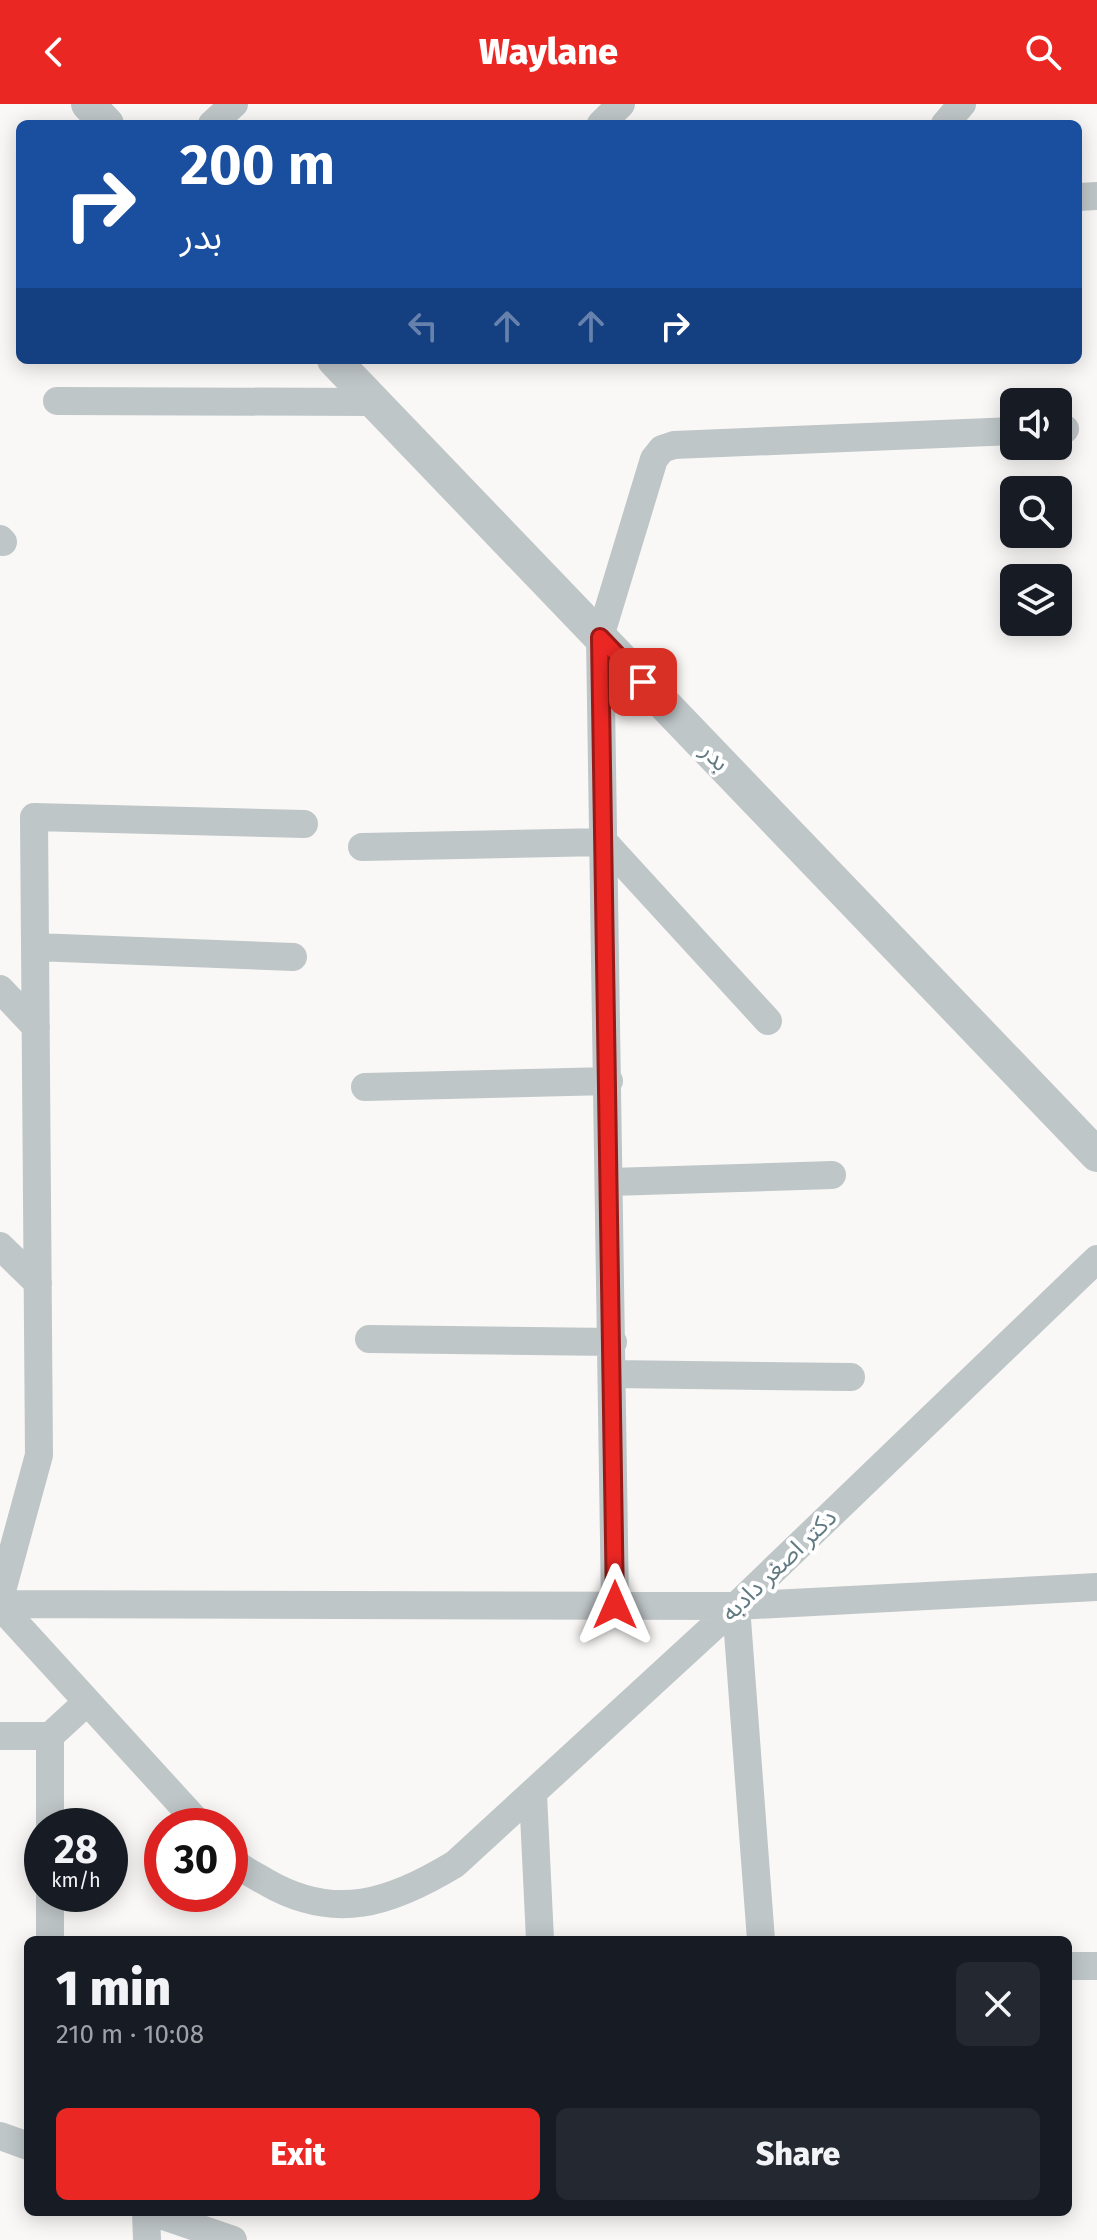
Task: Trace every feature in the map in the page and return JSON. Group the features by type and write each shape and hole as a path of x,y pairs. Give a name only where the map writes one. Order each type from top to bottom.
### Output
{"street":[{"path":"88,104 103,120"},
{"path":"216,120 234,104"},
{"path":"605,120 621,104"},
{"path":"948,120 962,104"},
{"name":"بدر","path":"338,364 1097,1155"},
{"path":"57,401 374,402"},
{"path":"615,1605 611,1182 600,637 654,459 662,449 674,445 1000,432"},
{"path":"0,1602 39,1455 34,817 304,824"},
{"path":"362,847 604,842 768,1021"},
{"path":"35,947 293,957"},
{"path":"0,989 36,1027"},
{"path":"365,1087 609,1081"},
{"path":"611,1182 832,1175"},
{"path":"0,1246 38,1283"},
{"name":"دکتر اصغر دادبه","path":"248,1869 296,1899 351,1905 411,1891 455,1864 736,1606 1097,1259"},
{"path":"369,1339 613,1342"},
{"path":"613,1374 851,1377"},
{"path":"0,1602 736,1606 1097,1587"},
{"path":"0,1602 184,1808"},
{"path":"736,1606 761,1936"},
{"path":"0,1736 50,1736 87,1702"},
{"path":"50,1736 50,1808"},
{"path":"533,1794 540,1936"},
{"path":"50,1912 50,1936"},
{"path":"1072,1966 1097,1966"},
{"path":"0,2136 24,2145"},
{"path":"146,2216 147,2240"},
{"path":"164,2216 233,2240"}],"route":[{"path":"615,1605 611,1182 600,637 643,682"}]}
